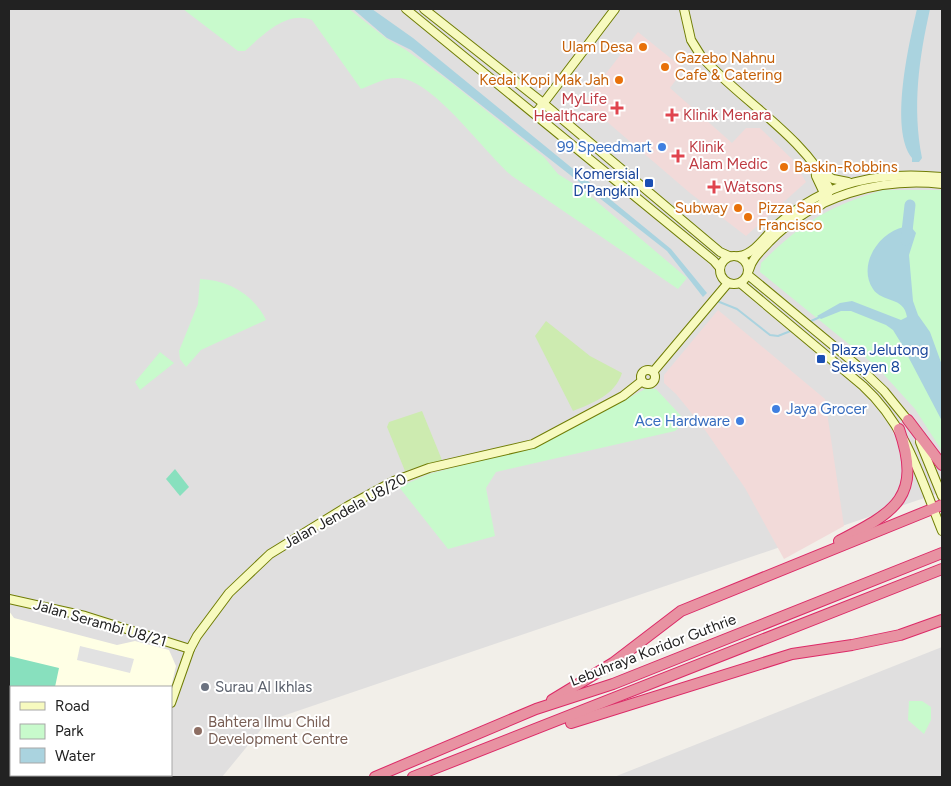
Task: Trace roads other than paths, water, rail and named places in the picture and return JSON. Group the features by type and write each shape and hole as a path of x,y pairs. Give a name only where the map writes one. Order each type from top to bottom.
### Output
{"highway":[{"path":"908,420 942,465"},
{"path":"828,552 835,543 884,516 894,508 902,495 907,481 908,468 898,429"},
{"path":"536,709 622,656 681,611 938,507"},
{"name":"Lebuhraya Koridor Guthrie","path":"375,777 536,709 613,684 942,553"},
{"name":"Lebuhraya Koridor Guthrie","path":"414,777 500,745 942,569"},
{"path":"500,745 792,654 852,645 900,635 942,620"}],"street":[{"path":"406,9 536,113 714,260 720,268 722,277 728,282 740,283 869,392 898,429 912,453 938,507 942,531"},
{"path":"424,9 543,103 720,252 729,256 748,254 777,225 810,201 852,182"},
{"path":"536,113 615,9"},
{"path":"684,9 691,40 701,56 782,130 817,172 827,193"},
{"path":"817,172 833,179 852,182 885,179 941,180"},
{"path":"810,201 815,190 817,172"},
{"path":"740,283 749,272 755,256 780,231 821,205 885,179"},
{"path":"827,193 842,196"},
{"path":"821,205 827,193"},
{"path":"720,268 723,261 729,256"},
{"path":"739,256 746,261 749,272 798,317 872,379 908,420 924,449 942,496"},
{"name":"Jalan Jendela U8/20","path":"172,700 190,648 216,610 243,578 270,554 371,494 420,471 533,444 623,396 642,380 645,383 651,383 654,379 653,372 728,282"},
{"name":"Jalan Serambi U8/21","path":"9,598 77,614 190,648"}],"water":[{"path":"353,9 372,9 413,38 671,249 707,293 703,297 667,251 411,50 387,38"},
{"path":"917,9 930,9 920,64 917,101 917,120 922,158 919,162 912,162 912,158 905,145 901,107 906,63"},
{"path":"904,227 912,228 916,233 909,255 913,301 918,315 930,332 942,365 942,421 893,330 886,325 851,311 841,311 821,319 817,316 840,303 852,301 901,320 907,317 902,306 873,289 869,280 868,270 869,260 879,242 886,235"}],"waterway":[{"path":"906,240 910,205"},
{"path":"717,301 737,309 770,335 778,336 793,330"},
{"path":"809,322 820,317"}],"place":[{"name":"Ulam Desa","path":"643,47"},
{"name":"Gazebo Nahnu Cafe & Catering","path":"665,67"},
{"name":"Kedai Kopi Mak Jah","path":"619,80"},
{"name":"MyLife Healthcare","path":"617,108"},
{"name":"Klinik Menara","path":"672,115"},
{"name":"99 Speedmart","path":"662,147"},
{"name":"Klinik Alam Medic","path":"678,156"},
{"name":"Baskin-Robbins","path":"784,167"},
{"name":"Komersial D'Pangkin","path":"649,183"},
{"name":"Watsons","path":"714,187"},
{"name":"Subway","path":"738,208"},
{"name":"Pizza San Francisco","path":"748,217"},
{"name":"Plaza Jelutong Seksyen 8","path":"821,359"},
{"name":"Jaya Grocer","path":"776,409"},
{"name":"Ace Hardware","path":"740,421"},
{"name":"Surau Al Ikhlas","path":"205,687"},
{"name":"Bahtera Ilmu Child Development Centre","path":"198,731"}]}
